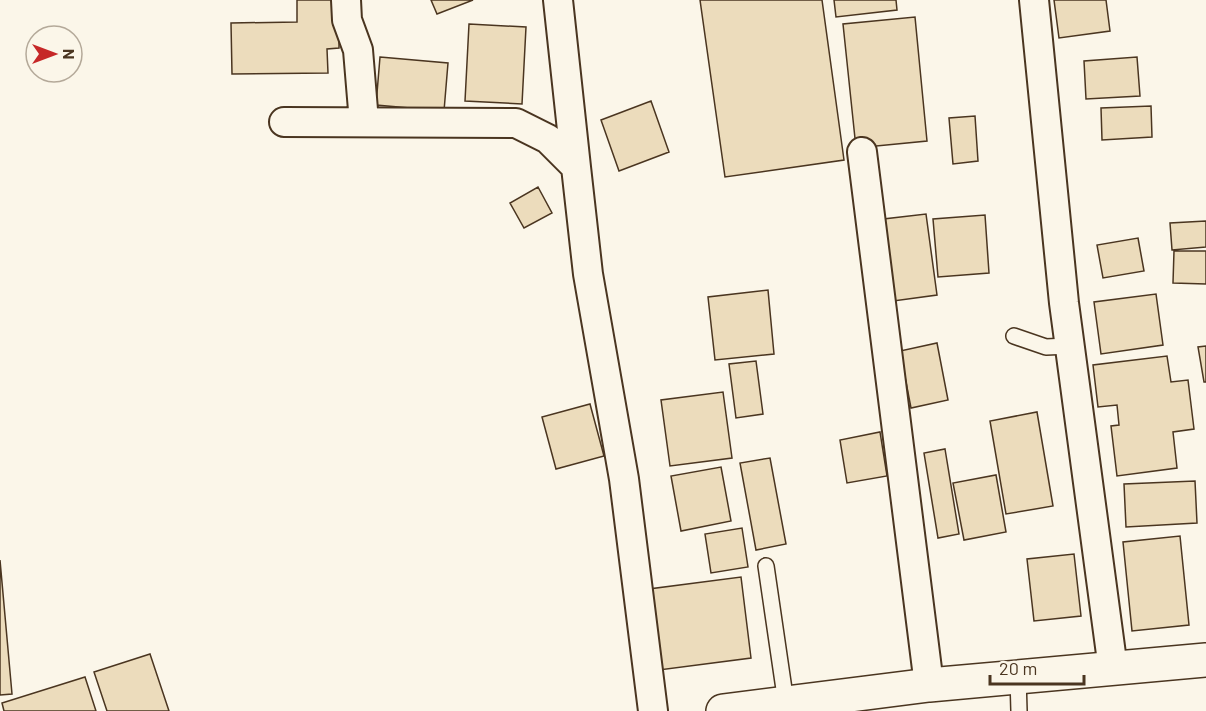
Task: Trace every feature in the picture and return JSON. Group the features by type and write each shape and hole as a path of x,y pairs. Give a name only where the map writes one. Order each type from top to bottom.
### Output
{"street":[{"path":"346,0 347,20 358,50 364,122"},
{"path":"558,0 588,274 624,479 653,711"},
{"path":"1034,0 1070,346 1113,669"},
{"path":"284,122 516,123 548,139 576,167"},
{"path":"862,152 929,685"},
{"path":"723,711 929,685 1206,660"}],"lane":[{"path":"1014,336 1046,347 1070,346"},
{"path":"766,566 786,703"},
{"path":"1018,677 1019,711"}],"building":[{"path":"297,0 339,0 339,48 327,49 328,73 232,74 231,23 297,22"},
{"path":"431,0 473,0 437,14"},
{"path":"700,0 822,0 844,160 725,177"},
{"path":"834,0 896,0 897,10 836,17"},
{"path":"1054,0 1106,0 1110,31 1059,38"},
{"path":"915,17 927,141 856,148 843,24"},
{"path":"469,24 526,27 522,104 465,101"},
{"path":"380,57 448,63 444,111 376,105"},
{"path":"1137,57 1140,96 1086,99 1084,61"},
{"path":"651,101 669,152 619,171 601,120"},
{"path":"1151,106 1152,137 1102,140 1101,108"},
{"path":"975,116 978,161 953,164 949,118"},
{"path":"538,187 552,213 524,228 510,203"},
{"path":"926,214 937,295 886,302 875,220"},
{"path":"985,215 989,273 938,277 933,219"},
{"path":"1206,221 1206,247 1172,250 1170,223"},
{"path":"1138,238 1144,271 1103,278 1097,245"},
{"path":"1174,251 1206,251 1206,284 1173,283"},
{"path":"768,290 774,354 715,360 708,297"},
{"path":"1156,294 1163,345 1101,354 1094,302"},
{"path":"937,343 948,400 911,408 900,351"},
{"path":"1206,346 1206,382 1204,382 1198,347"},
{"path":"1167,356 1171,382 1188,380 1194,429 1173,432 1177,468 1117,476 1111,426 1119,425 1117,405 1098,407 1093,365"},
{"path":"756,361 763,414 736,418 729,364"},
{"path":"723,392 732,458 670,466 661,400"},
{"path":"590,404 604,456 556,469 542,417"},
{"path":"1037,412 1053,506 1006,514 990,421"},
{"path":"880,432 887,476 847,483 840,440"},
{"path":"945,449 959,534 938,538 924,453"},
{"path":"770,458 786,544 756,550 740,463"},
{"path":"721,467 731,521 681,531 671,476"},
{"path":"996,475 1006,532 964,540 953,483"},
{"path":"1195,481 1197,523 1126,527 1124,484"},
{"path":"742,528 748,567 711,573 705,534"},
{"path":"1180,536 1189,625 1132,631 1123,542"},
{"path":"1074,554 1081,616 1034,621 1027,559"},
{"path":"0,560 12,694 0,695"},
{"path":"741,577 751,658 659,670 649,589"},
{"path":"150,654 169,711 107,711 94,672"},
{"path":"85,677 96,711 4,711 2,703"}]}
